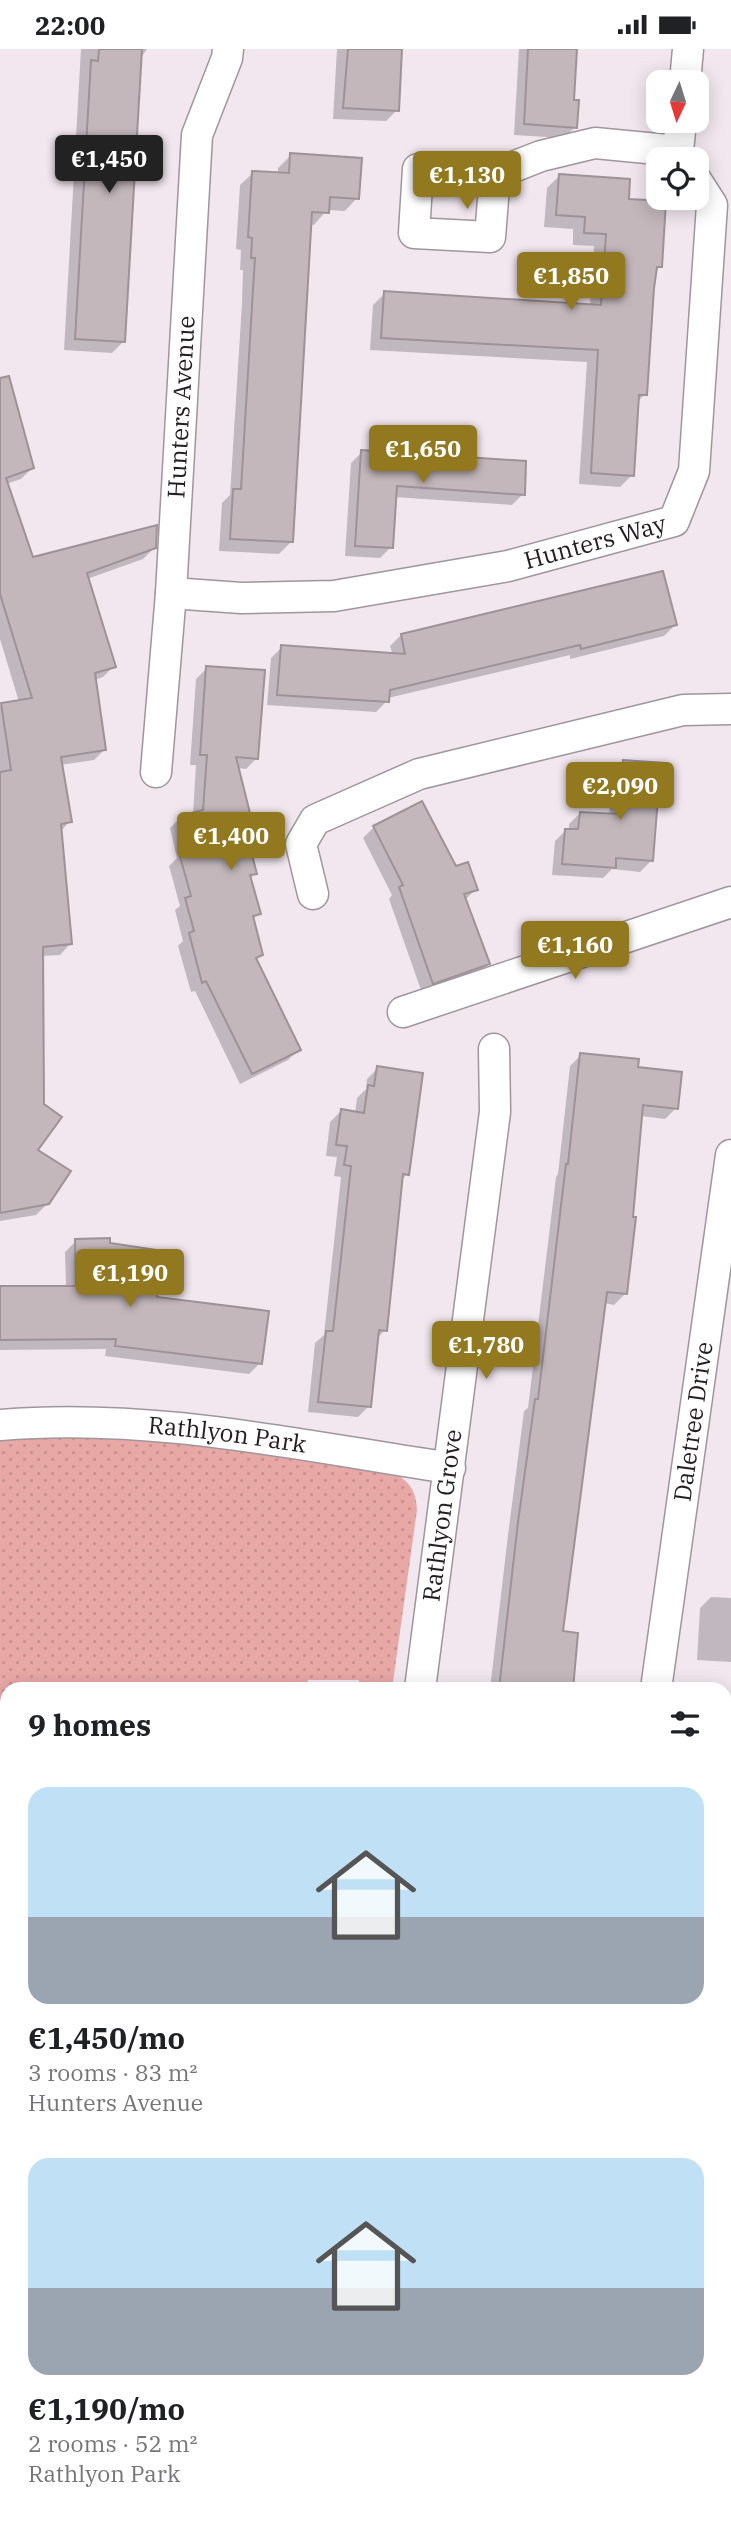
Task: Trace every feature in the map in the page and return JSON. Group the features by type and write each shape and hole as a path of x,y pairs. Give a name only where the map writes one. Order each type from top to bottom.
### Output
{"street":[{"name":"Hunters Avenue","path":"156,772 171,593 197,135 228,58 228,49"},
{"path":"686,70 688,49"},
{"path":"495,174 541,156 595,143 646,150"},
{"name":"Hunters Way","path":"171,593 241,598 334,596 508,566 674,521 694,471 712,214 709,200"},
{"path":"313,894 301,844 315,820 419,774 683,710 731,709"},
{"path":"403,1012 731,902"},
{"name":"Rathlyon Grove","path":"421,1682 495,1112 494,1049"},
{"name":"Daletree Drive","path":"657,1682 731,1155"},
{"name":"Rathlyon Park","path":"0,1425 105,1423 177,1428 450,1468"}],"shaded area":[{"path":"0,1436 158,1440 394,1472 411,1488 417,1510 393,1682 0,1682"}],"building":[{"path":"99,49 142,49 125,342 75,339 91,60 98,61"},
{"path":"348,49 402,49 399,111 343,108"},
{"path":"528,49 577,49 574,100 579,100 577,128 524,124"},
{"path":"290,153 362,158 359,199 330,197 329,213 312,212 293,542 230,539 233,489 241,489 255,258 251,258 252,238 248,237 252,171 289,173"},
{"path":"559,174 630,179 629,199 646,200 646,210 665,210 662,267 657,267 654,288 647,395 639,395 634,476 591,473 598,350 381,338 384,291 601,305 606,234 584,233 585,217 556,215"},
{"path":"9,376 34,468 6,478 33,557 157,525 156,548 87,573 116,667 95,673 106,750 61,757 72,822 61,824 72,944 43,947 44,1104 62,1117 38,1150 71,1171 49,1204 0,1213 0,772 11,770 1,703 32,698 0,594 0,378"},
{"path":"361,450 526,461 525,495 397,486 393,548 355,546"},
{"path":"663,571 677,625 581,649 580,645 390,690 389,702 277,695 281,645 405,654 401,634"},
{"path":"206,666 265,670 258,759 236,757 255,833 247,836 257,874 250,875 261,914 253,916 263,955 256,958 301,1050 252,1074 206,981 202,983 189,933 194,931 185,898 191,896 179,853 188,850 180,816 203,810 207,755 200,755"},
{"path":"623,760 664,763 661,797 658,797 653,861 616,858 616,868 562,864 565,829 578,829 580,812 619,814"},
{"path":"422,801 456,866 468,862 478,890 464,894 490,964 433,984 399,887 403,885 373,826"},
{"path":"580,1053 639,1059 638,1067 682,1072 678,1109 643,1105 633,1217 636,1217 627,1294 607,1292 563,1631 578,1633 574,1682 500,1682 518,1522 535,1399 538,1399"},
{"path":"377,1066 423,1073 409,1175 403,1174 387,1331 379,1330 371,1407 318,1402 326,1331 333,1331 351,1166 344,1165 347,1146 336,1145 341,1109 364,1113 368,1085 374,1086"},
{"path":"110,1238 110,1243 164,1251 157,1297 269,1311 262,1364 115,1346 116,1339 0,1340 0,1286 76,1286 75,1239"}]}
